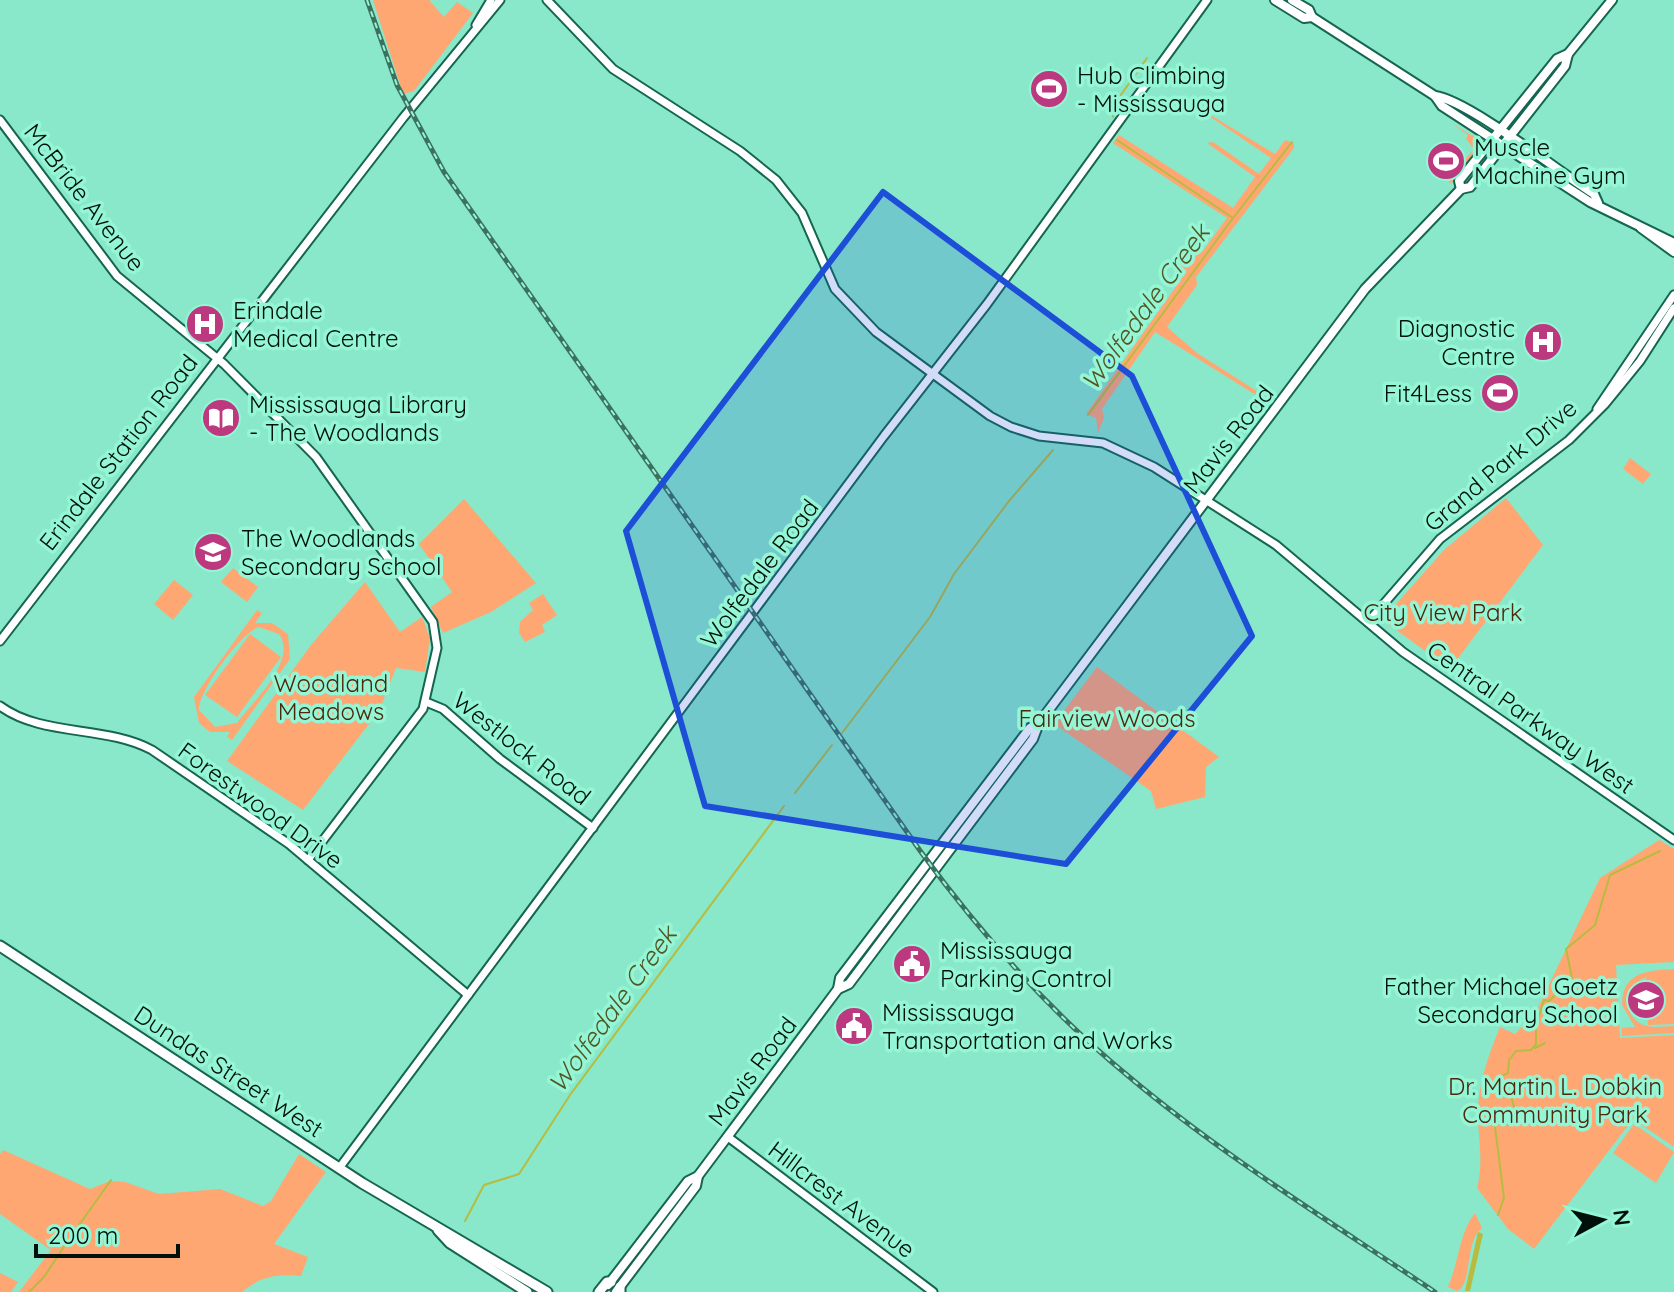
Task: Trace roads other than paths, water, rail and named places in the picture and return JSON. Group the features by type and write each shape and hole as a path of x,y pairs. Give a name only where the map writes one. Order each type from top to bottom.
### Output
{"main road":[{"path":"1275,0 1304,18 1312,17"},
{"path":"1292,0 1309,10 1312,17 1435,96 1442,106 1502,147 1578,195 1674,243"},
{"name":"Mavis Road","path":"617,1288 696,1186 698,1176 838,989 840,978 940,842 1030,728 1039,723 1365,289 1461,189 1470,187 1565,66 1568,54 1612,0"},
{"name":"Mavis Road","path":"1461,189 1459,181 1499,130 1557,59 1568,54"},
{"path":"1435,96 1448,97 1499,130 1594,194 1598,203"},
{"path":"1641,228 1648,237 1674,252"},
{"name":"Dundas Street West","path":"0,946 438,1230 450,1243 527,1292"},
{"name":"Dundas Street West","path":"438,1230 455,1235 547,1292"},
{"path":"601,1292 607,1282 617,1288"}],"street":[{"name":"Erindale Station Road","path":"476,25 491,0"},
{"name":"Erindale Station Road","path":"0,641 476,25 500,0"},
{"name":"Wolfedale Road","path":"340,1167 1207,0"},
{"name":"Central Parkway West","path":"545,1 613,69 750,158 776,180 802,213 828,275 842,299 867,325 1011,427 1039,436 1116,447 1143,460 1276,545 1417,662 1674,840"},
{"name":"McBride Avenue","path":"0,120 113,272 217,358 296,434 331,475 426,610 437,640 426,702 308,860"},
{"name":"Grand Park Drive","path":"1595,412 1674,295"},
{"name":"Grand Park Drive","path":"1368,622 1437,541 1569,440 1640,361 1674,308"},
{"name":"Westlock Road","path":"426,702 443,709 500,759 593,828"},
{"name":"Forestwood Drive","path":"0,706 23,719 139,743 308,860 468,995"},
{"name":"Hillcrest Avenue","path":"728,1137 933,1292"}],"waterway":[{"name":"Wolfedale Creek","path":"1113,117 1113,106 1147,58"},
{"name":"Wolfedale Creek","path":"1088,415 1233,218 1117,140"},
{"path":"1234,217 1292,142"},
{"name":"Wolfedale Creek","path":"842,733 930,617 954,574 1009,501 1053,450"},
{"name":"Wolfedale Creek","path":"795,793 832,745"},
{"name":"Wolfedale Creek","path":"465,1221 484,1185 519,1174 570,1095 784,806"},
{"path":"1498,1215 1504,1198 1495,1127 1498,1123 1510,1125 1516,1114 1511,1096 1502,1095 1499,1077 1508,1073 1509,1060 1516,1051 1531,1050 1536,1044 1536,1026 1544,1000 1549,1001 1572,978 1566,949 1595,925 1610,875 1660,851"},
{"path":"1535,1048 1545,1043"},
{"path":"72,1235 111,1180"},
{"path":"29,1292 44,1277 67,1242"}],"railway":[{"path":"367,0 397,85 444,172 921,852 967,912 1017,970 1070,1024 1164,1105 1278,1188 1435,1292"}],"place":[{"name":"Hub Climbing - Mississauga","path":"1049,89"},
{"name":"Muscle Machine Gym","path":"1446,161"},
{"name":"Erindale Medical Centre","path":"205,324"},
{"name":"Diagnostic Centre","path":"1543,342"},
{"name":"Fit4Less","path":"1500,393"},
{"name":"Mississauga Library - The Woodlands","path":"221,418"},
{"name":"The Woodlands Secondary School","path":"213,552"},
{"name":"Mississauga Parking Control","path":"912,964"},
{"name":"Father Michael Goetz Secondary School","path":"1646,1000"},
{"name":"Mississauga Transportation and Works","path":"854,1026"}],"park label":[{"name":"City View Park","path":"1443,612"},
{"name":"Woodland Meadows","path":"331,697"},
{"name":"Fairview Woods","path":"1107,718"},
{"name":"Dr. Martin L. Dobkin Community Park","path":"1555,1100"}]}
